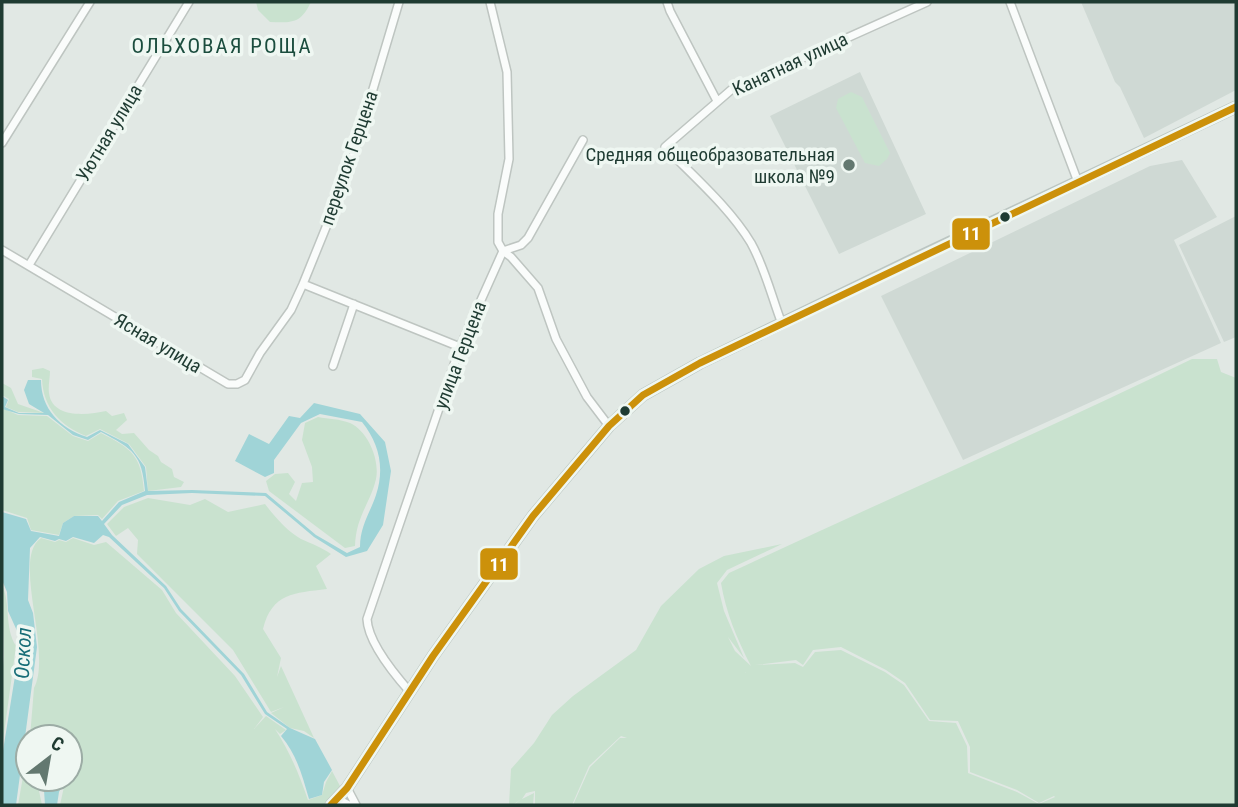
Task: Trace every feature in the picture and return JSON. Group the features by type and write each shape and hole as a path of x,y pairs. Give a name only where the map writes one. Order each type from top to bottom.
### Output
{"main road":[{"path":"334,802 347,788 433,656 533,516 609,426 643,395 671,378 782,324 1236,107"}],"street":[{"path":"2,143 90,2"},
{"name":"Уютная улица","path":"29,265 189,2"},
{"name":"переулок Герцена","path":"291,310 348,173 399,2"},
{"path":"490,2 507,72 509,159 498,214 498,242 503,251 538,288 556,339 587,397 609,426"},
{"path":"667,2 717,101"},
{"name":"Канатная улица","path":"782,324 763,271 742,230 664,147 717,101 741,85 927,2"},
{"path":"1010,2 1078,182"},
{"path":"503,251 521,245 528,238 583,140"},
{"name":"Ясная улица","path":"2,250 228,384 245,380 260,353 291,310"},
{"name":"улица Герцена","path":"410,692 368,630 367,619 460,347 503,251"},
{"path":"303,284 460,347"},
{"path":"333,366 354,304"},
{"path":"347,788 356,805"},
{"path":"334,802 349,805"}],"shaded area":[{"path":"1081,2 1235,2 1236,90 1144,138 1120,87 1115,82"},
{"name":"Средняя общеобразовательная школа №9","path":"860,72 926,214 839,254 770,116"},
{"path":"1182,160 1217,217 1174,240 1221,343 963,460 881,296 1150,166"},
{"path":"1236,216 1236,337 1224,342 1179,245"}],"green space":[{"path":"256,2 311,2 300,18 290,22 270,22 258,10"},
{"path":"851,92 862,97 890,153 879,166 865,163 836,108 838,99"},
{"path":"1192,359 1217,359 1221,372 1236,378 1236,805 573,805 590,767 620,738 627,738 621,736 589,766 572,805 535,805 535,791 526,793 522,799 534,793 533,805 514,805 521,799 509,805 511,769 534,743 552,715 573,696 636,650 661,606 699,569 724,556 782,544 727,570 717,583 724,611 744,658 728,637 735,651 751,666 733,626 723,594 721,583 729,573","holes":["841,647 905,683 930,720 958,721 970,747 970,772 1017,790 1039,803 1055,797 1039,804 1017,792 968,773 967,746 956,723 929,721 904,685 885,672 841,650 815,652 803,667 795,663 755,665 796,660 803,665 813,650"]},
{"path":"43,368 50,371 49,393 57,407 81,414 106,411 112,416 124,413 127,420 116,430 122,434 134,433 161,462 172,469 174,477 184,482 181,487 148,491 146,467 129,444 100,429 86,436 61,421 46,399 42,379 32,377 32,370"},
{"path":"2,383 11,388 18,404 44,413 18,412 6,407 9,399 2,395"},
{"path":"4,409 18,415 47,416 73,436 88,441 101,433 112,439 133,454 143,479 144,491 118,501 102,519 98,515 74,516 63,523 59,535 31,530 27,518 2,510"},
{"path":"318,417 350,423 356,427 367,439 374,455 376,479 358,526 355,546 345,548 269,491 266,481 275,474 288,473 295,482 289,494 296,501 302,483 313,482 312,467 302,440 305,423"},
{"path":"148,498 190,505 205,499 228,512 265,504 291,532 331,554 316,566 327,589 286,597 272,608 263,629 281,658 277,677 281,666 314,738 304,731 290,728 271,713 284,707 271,712 233,650 137,554 138,540 128,528 116,536 107,524 124,507"},
{"path":"41,538 66,542 73,538 94,545 106,542 162,590 176,613 235,676 263,717 254,729 266,716 286,730 280,734 275,729 294,763 308,800 322,795 332,771 340,786 323,805 60,805 63,793 84,793 84,723 31,723 34,688 39,672 30,565 33,549"},
{"path":"2,585 10,631 16,646 2,748 4,657"},
{"path":"20,793 39,793 42,805 18,805"}],"water":[{"name":"Оскол","path":"28,380 41,380 44,400 61,423 87,437 100,430 128,444 145,467 148,491 266,493 316,535 347,553 360,547 362,533 379,485 379,456 373,438 362,422 320,414 301,423 274,460 274,473 265,477 235,461 249,434 269,444 289,416 300,418 314,403 360,414 385,442 391,471 383,525 367,551 346,557 314,537 265,496 192,493 147,495 122,505 104,524 112,535 166,586 181,609 244,674 267,712 290,728 315,739 332,770 324,782 322,795 309,799 295,758 281,736 287,729 265,714 241,675 179,611 164,588 109,537 103,535 94,543 73,537 66,541 55,541 40,537 30,548 28,600 33,613 37,647 27,723 14,723 16,805 2,805 2,757 15,676 18,633 8,611 7,592 2,580 2,512 26,519 31,531 59,536 63,523 74,516 98,516 102,521 119,502 145,491 144,479 134,454 112,438 101,432 88,440 73,435 48,415 19,414 2,409 2,396 8,400 5,407 19,413 44,413 29,404 24,390"},
{"path":"44,793 59,793 57,805 45,805"}],"transit line":[{"name":"11","path":"331,805 347,788 433,656 533,516 609,426 643,395 700,363 1236,107"}],"place":[{"name":"Средняя общеобразовательная школа №9","path":"849,165"}],"district":[{"name":"ОЛЬХОВАЯ РОЩА","path":"222,46"}]}
